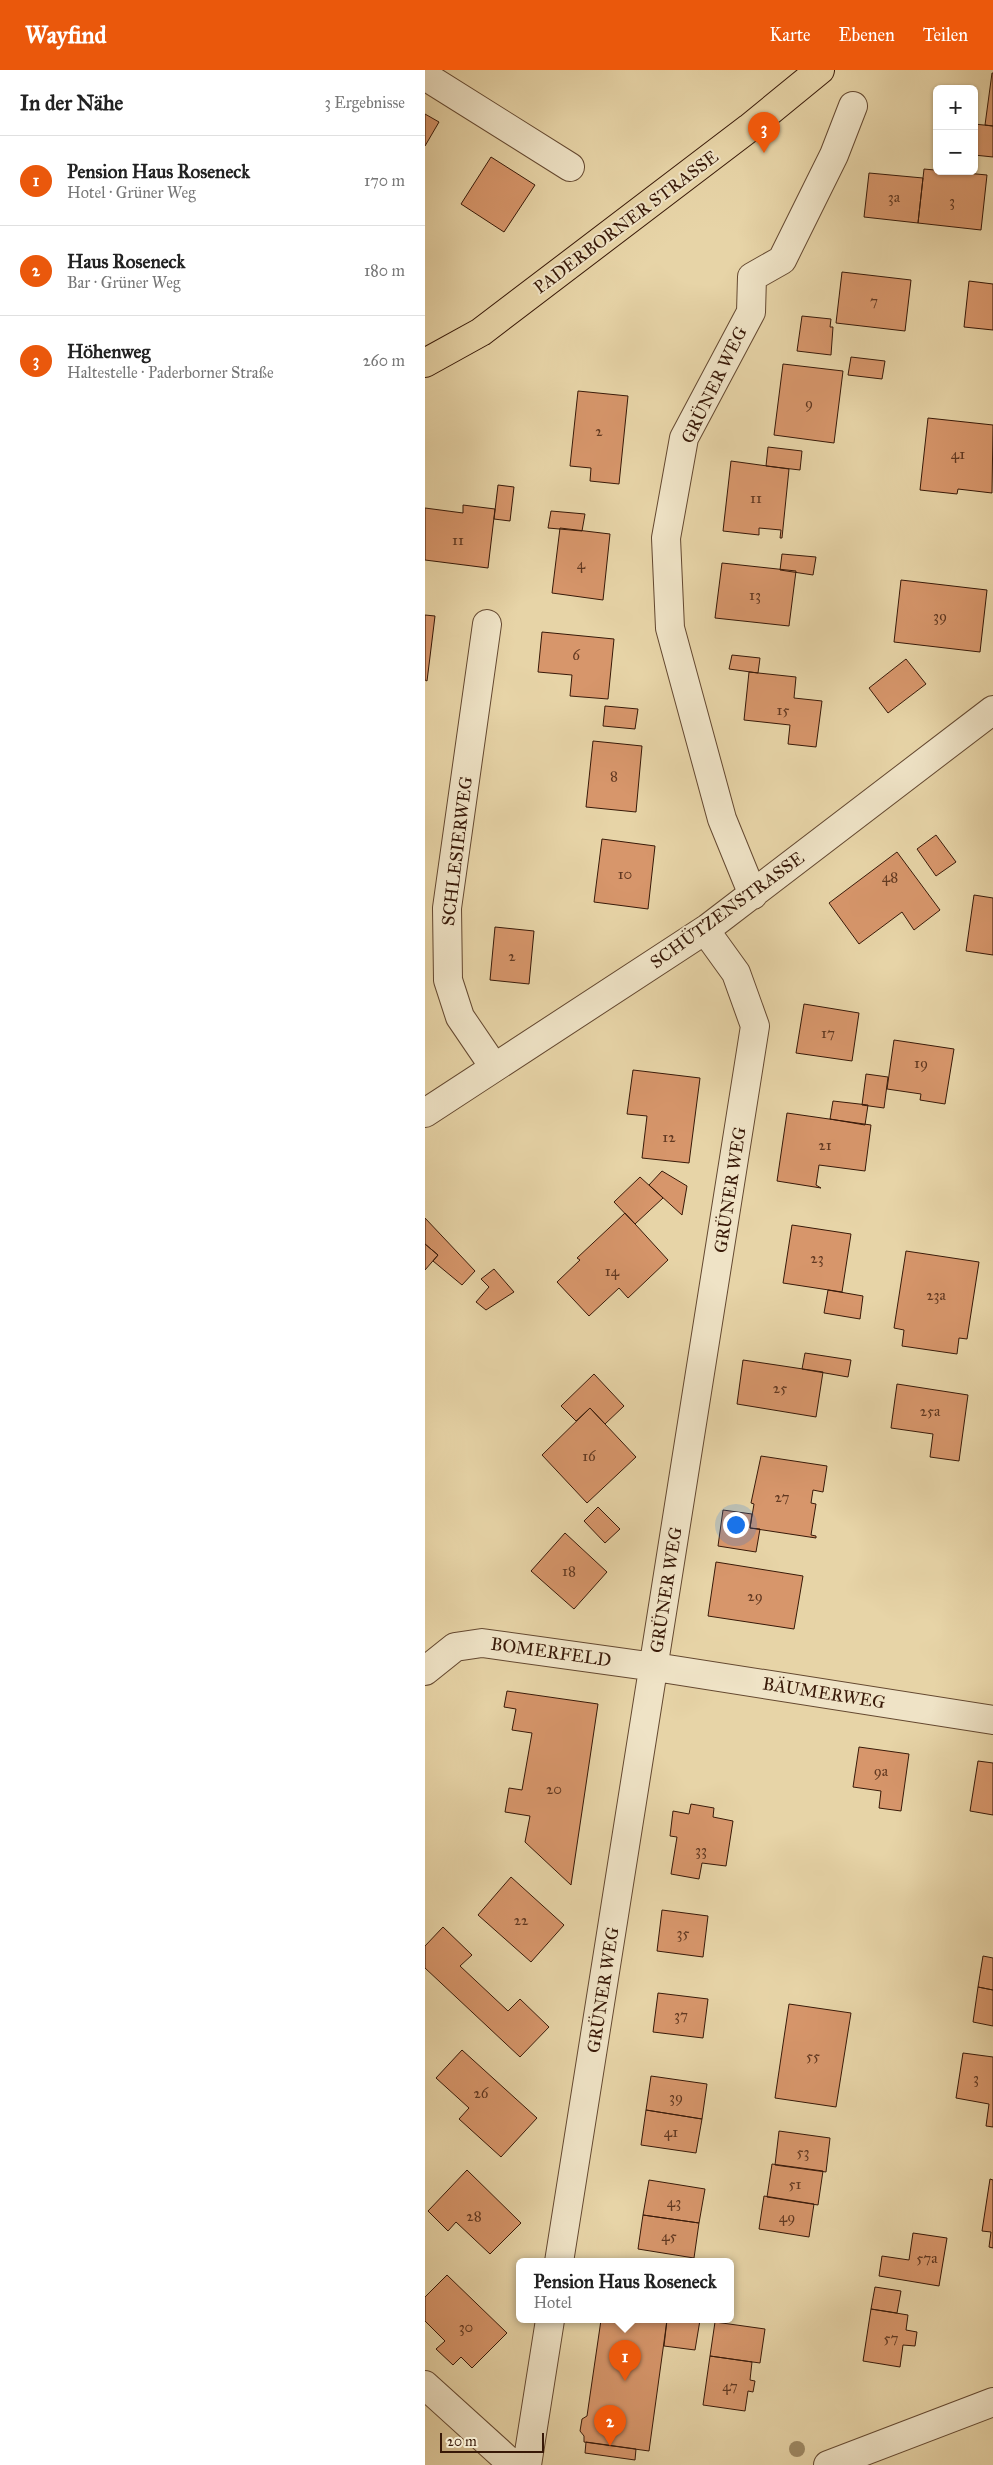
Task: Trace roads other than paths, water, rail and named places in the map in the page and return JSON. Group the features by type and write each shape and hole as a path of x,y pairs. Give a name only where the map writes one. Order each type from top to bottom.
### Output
{"main road":[{"name":"PADERBORNER STRASSE","path":"425,363 481,332 749,128 820,70"}],"street":[{"path":"425,76 570,167"},
{"name":"GRÜNER WEG","path":"753,895 722,819 670,628 666,538 684,438 751,312 752,277 782,260 834,155 853,106"},
{"name":"SCHLESIERWEG","path":"487,624 447,917 448,980 460,1017 494,1067"},
{"name":"SCHÜTZENSTRASSE","path":"425,1113 705,930 993,710"},
{"name":"GRÜNER WEG","path":"560,2258 655,1667 755,1026 736,973 705,930"},
{"name":"BOMERFELD","path":"425,1671 455,1648 482,1643 655,1667"},
{"name":"BÄUMERWEG","path":"655,1667 993,1720"},
{"path":"527,2465 550,2323"},
{"path":"425,2385 511,2463 518,2465"},
{"path":"828,2465 993,2402"}],"place":[{"name":"Höhenweg","path":"764,153"},
{"name":"Pension Haus Roseneck","path":"625,2381"},
{"name":"Haus Roseneck","path":"610,2446"}]}
